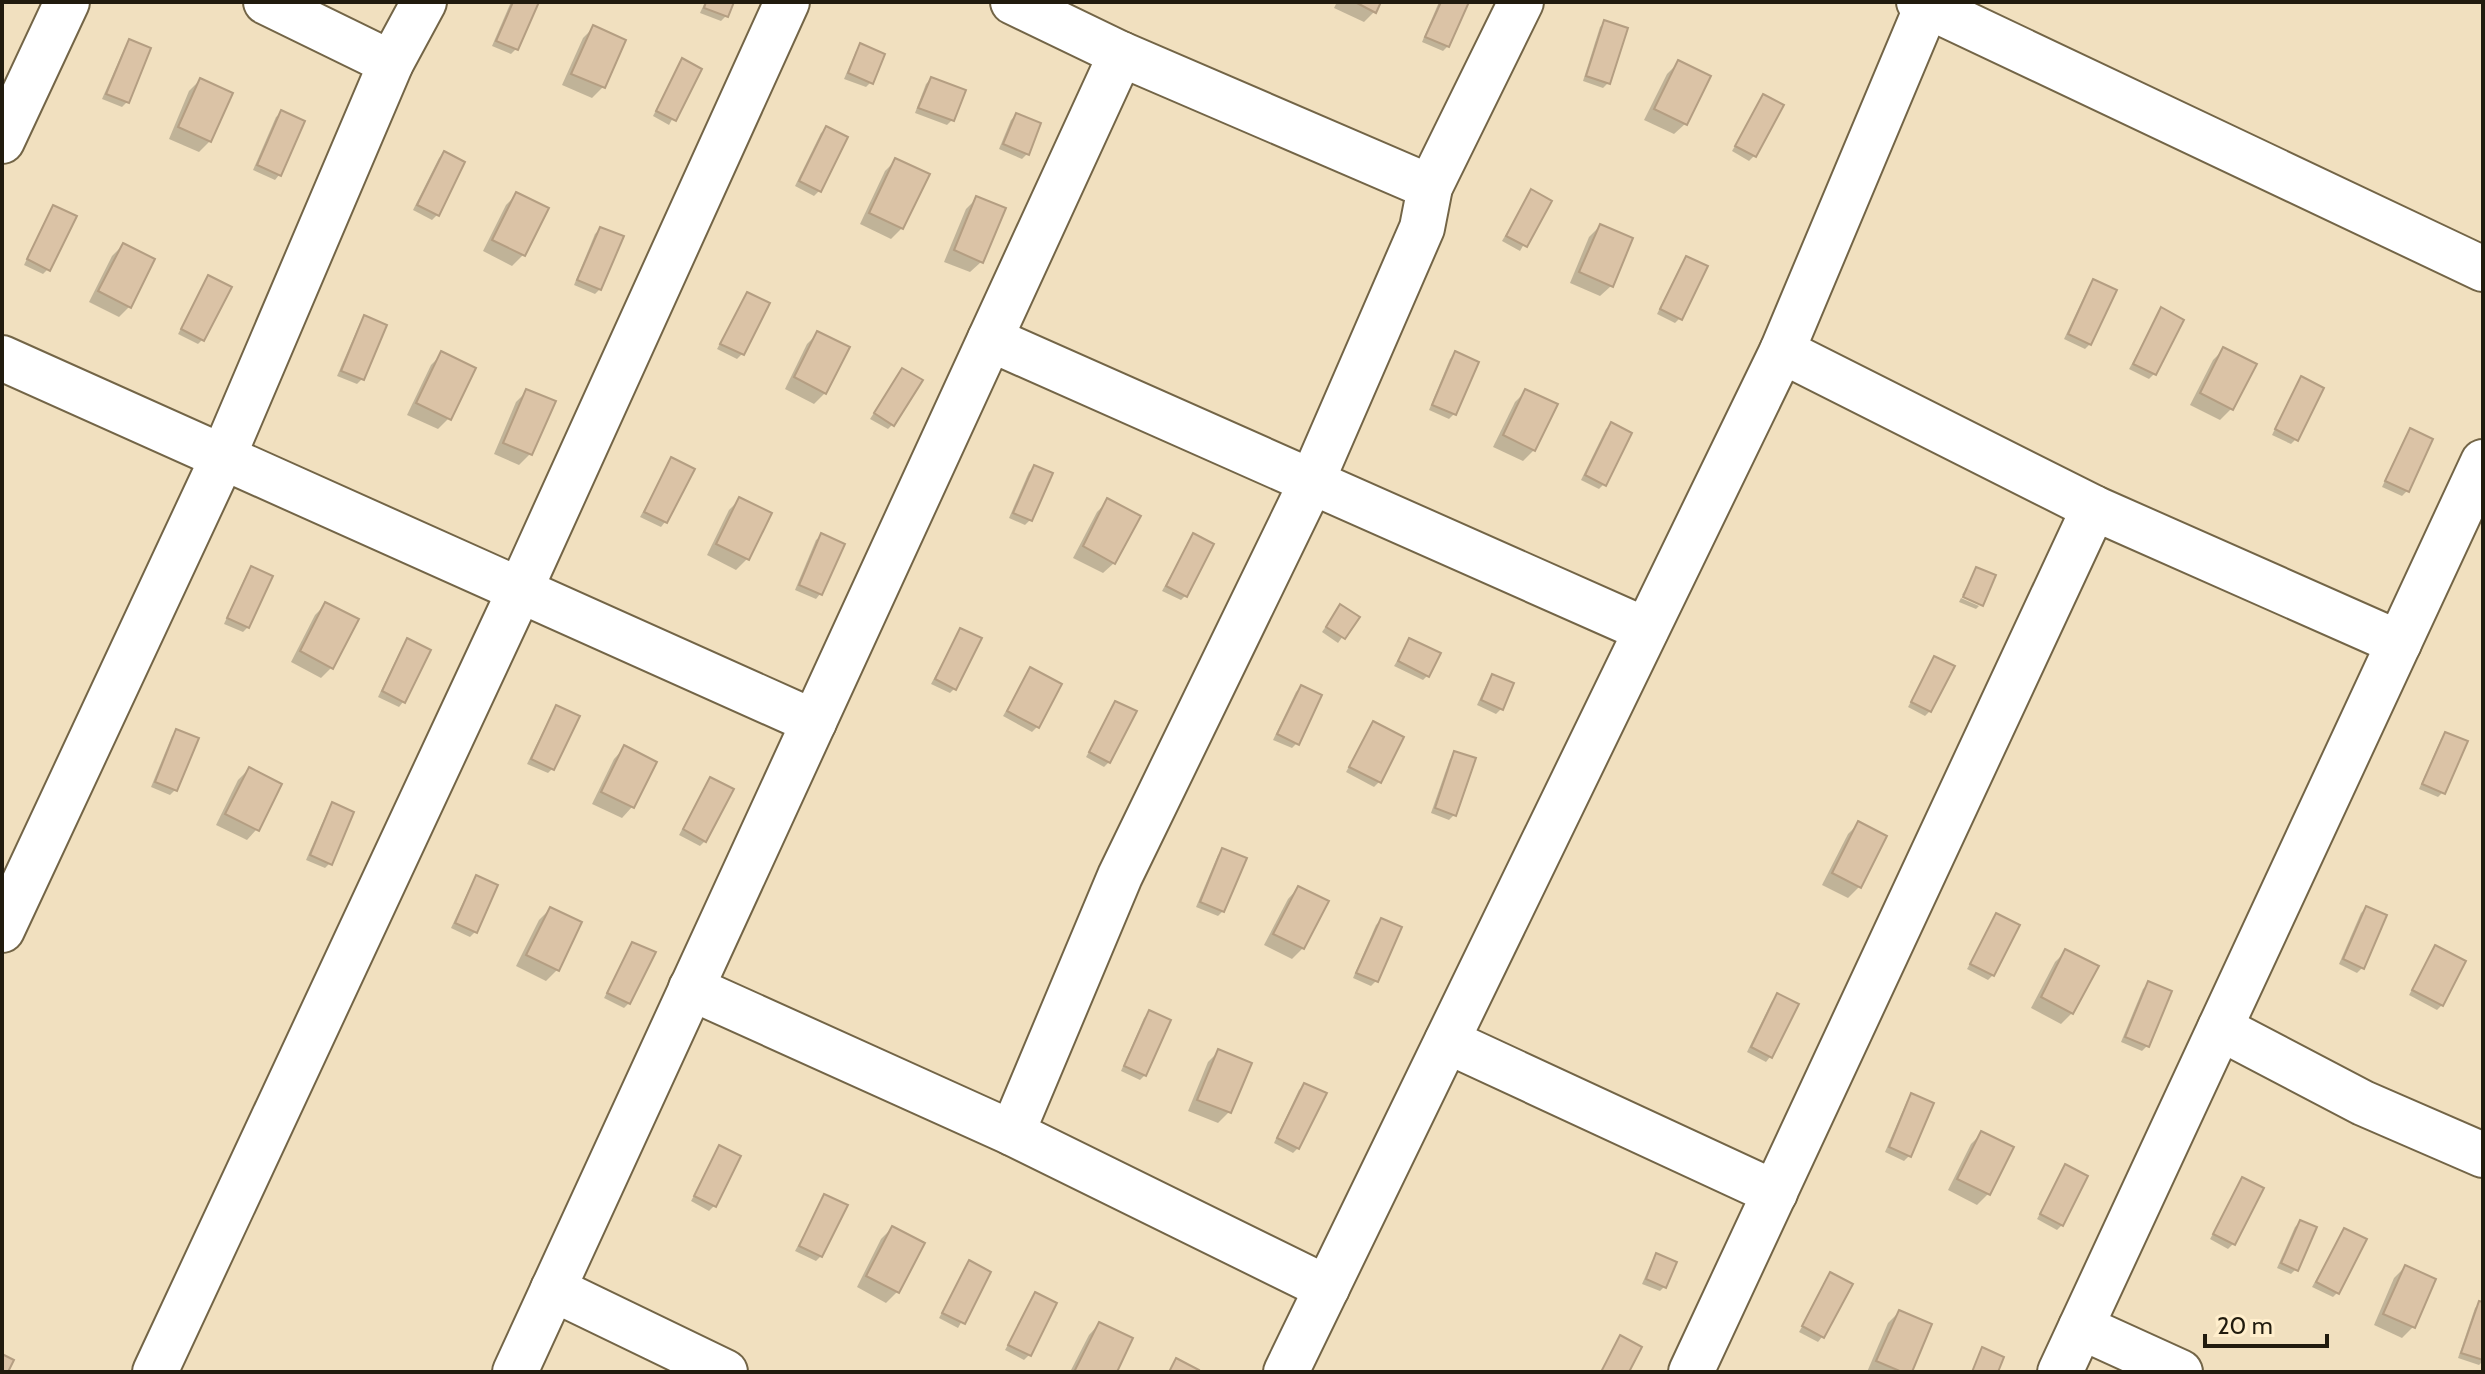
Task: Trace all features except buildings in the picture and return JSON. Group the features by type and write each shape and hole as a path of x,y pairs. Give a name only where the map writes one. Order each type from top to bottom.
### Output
{"street":[{"path":"2,141 67,2"},
{"path":"266,2 391,63"},
{"path":"2,930 223,457 391,63 424,2"},
{"path":"155,1372 520,590 787,2"},
{"path":"1013,2 1121,54 1430,187"},
{"path":"1012,1133 1120,876 1312,481 1422,228 1430,187 1521,2"},
{"path":"1286,1372 1782,351 1923,4 2483,269"},
{"path":"515,1372 1121,54"},
{"path":"990,339 1646,630"},
{"path":"1782,351 2094,508 2399,643"},
{"path":"2,358 814,722"},
{"path":"2060,1372 2483,462"},
{"path":"1691,1372 2094,508"},
{"path":"691,988 1012,1133 1327,1288"},
{"path":"2220,1028 2363,1103 2483,1155"},
{"path":"1447,1041 1775,1193"},
{"path":"553,1289 725,1372"},
{"path":"2081,1327 2180,1372"}]}
